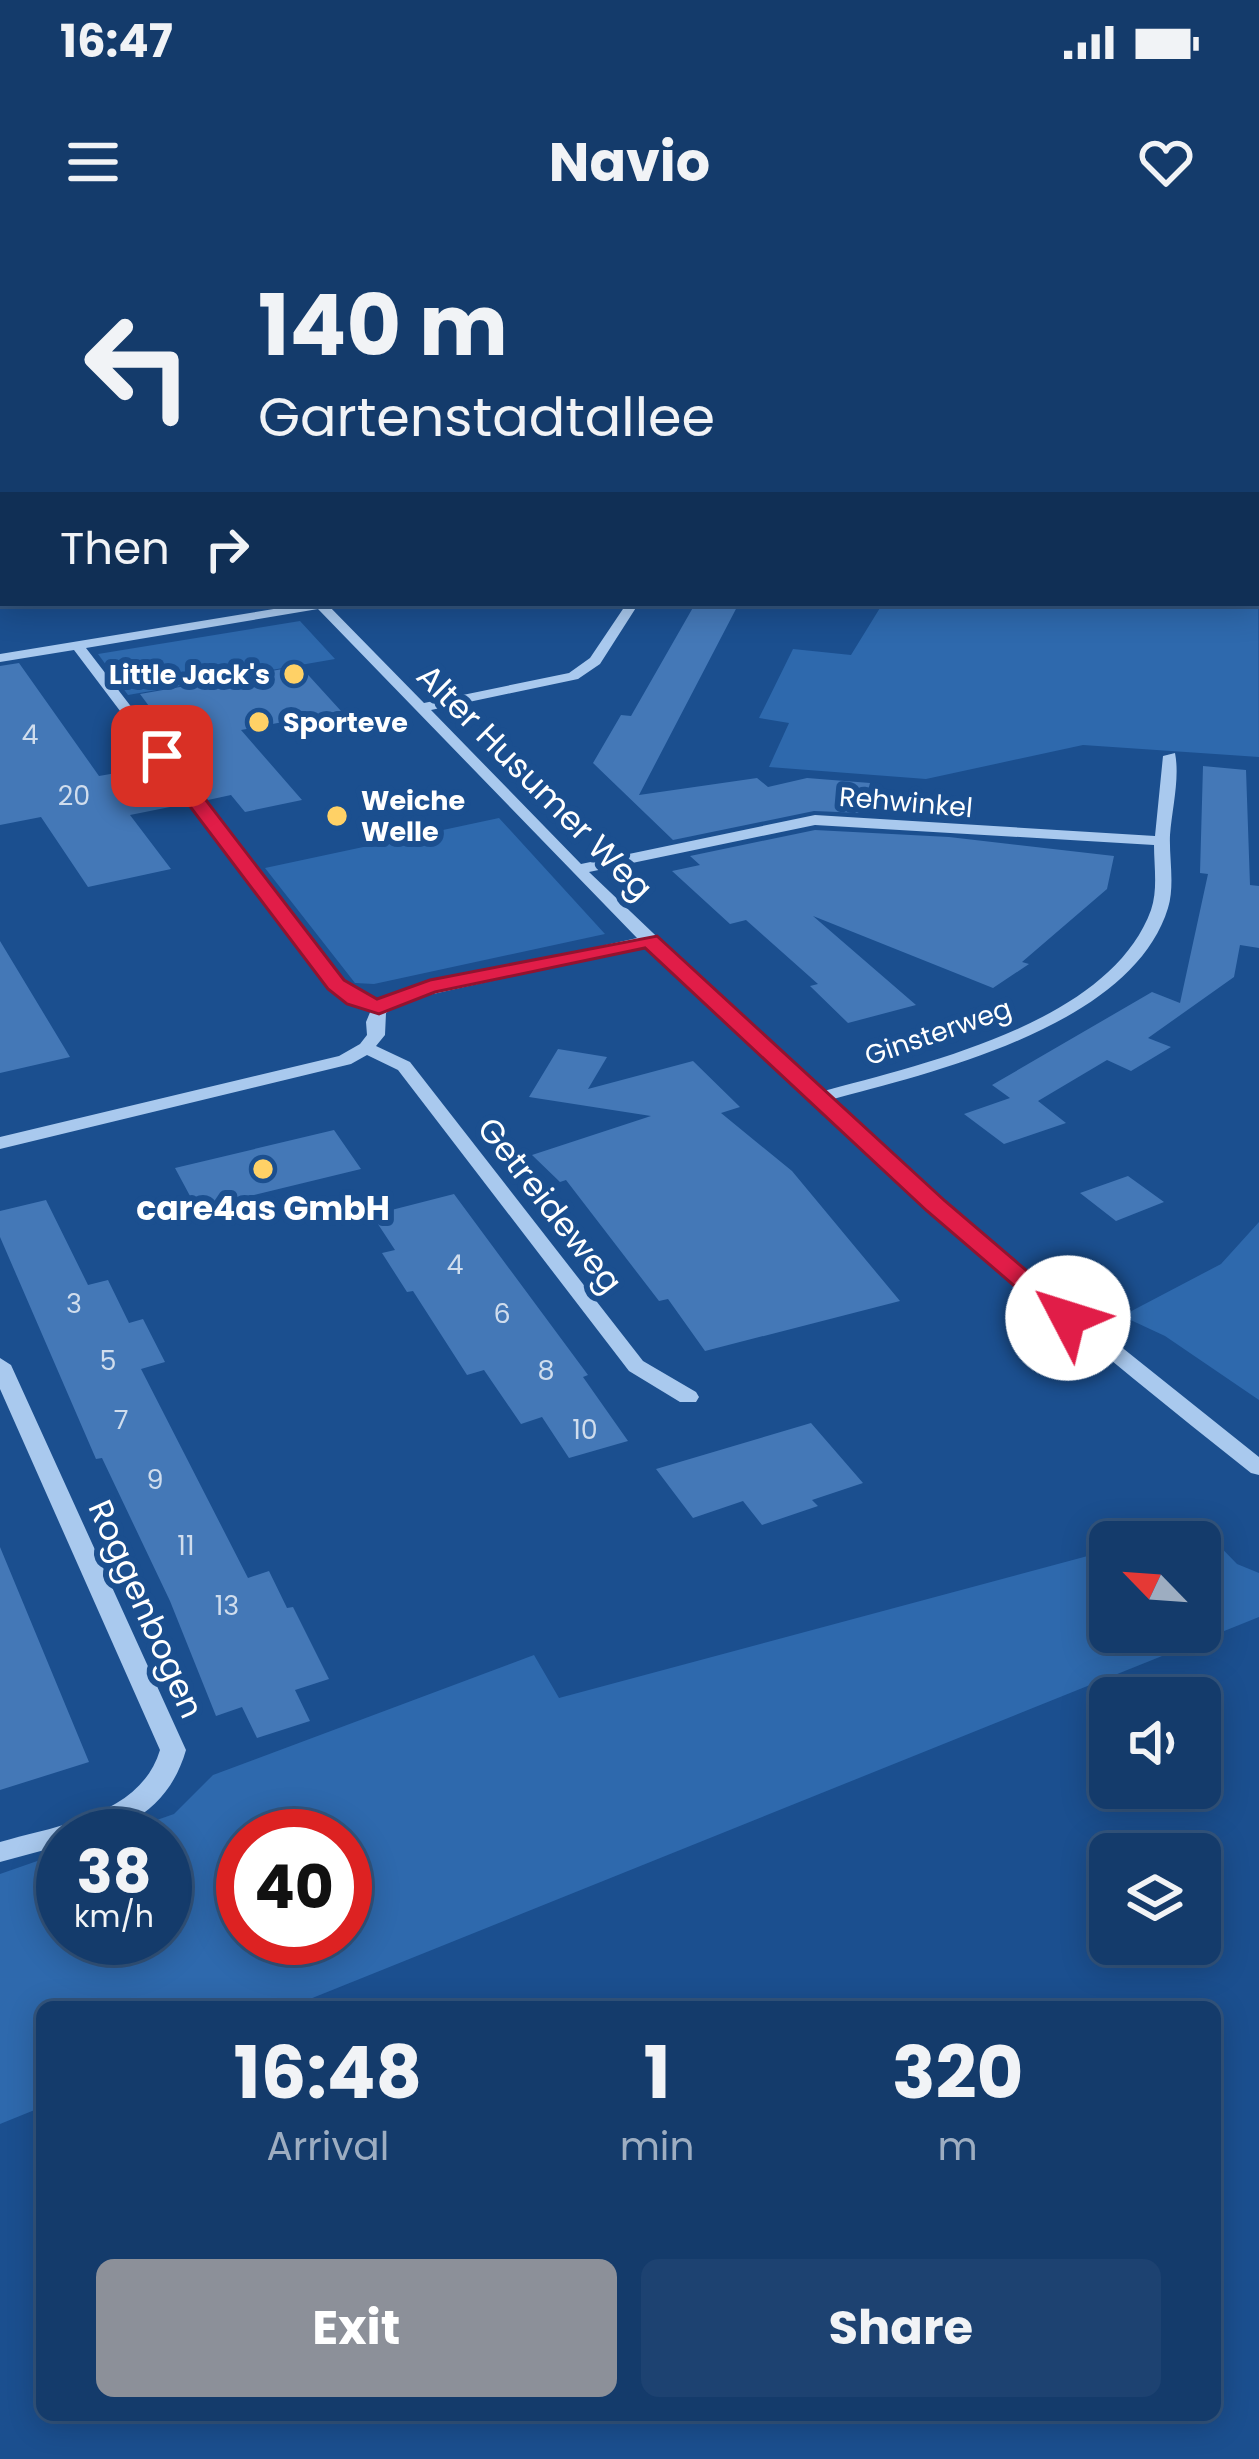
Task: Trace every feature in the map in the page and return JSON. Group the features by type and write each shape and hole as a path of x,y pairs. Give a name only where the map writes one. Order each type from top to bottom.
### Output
{"street":[{"path":"0,658 308,606"},
{"name":"Alter Husumer Weg","path":"322,606 649,940 818,1098 982,1247 1259,1468"},
{"path":"421,708 573,676 595,661 631,606"},
{"path":"78,646 336,985 355,1000 379,1007"},
{"name":"Ginsterweg","path":"818,1098 984,1050 1064,1012 1122,965 1149,933 1161,905 1170,756"},
{"name":"Rehwinkel","path":"579,869 814,820 1162,841"},
{"path":"0,1143 315,1069 367,1048 376,1035 373,1020 379,1007 396,997 649,940"},
{"name":"Getreideweg","path":"367,1048 404,1066 636,1366 688,1397"},
{"name":"Roggenbogen","path":"0,1365 173,1750 171,1772 154,1793 120,1813 0,1852"}],"shaded area":[{"path":"881,606 1258,606 1259,757 1083,745 926,779 769,767 789,723 759,718 793,649 851,655"},
{"path":"300,621 335,659 128,695 98,654"},
{"path":"499,818 605,934 374,984 355,983 265,868"},
{"path":"1259,1222 1259,1400 1165,1336 1122,1316 1221,1264"},
{"path":"1221,1548 1237,1564 1259,1573 1259,1617 1221,1632"},
{"path":"1089,1556 1089,1653 1170,1653 1110,1677 1089,1677 1089,1685 305,2001 36,2001 36,2109 0,2124 0,1874 36,1861 36,1965 192,1965 192,1809 179,1809 213,1775 534,1655 559,1698"}],"building":[{"path":"694,606 737,607 639,795 757,778 768,787 807,778 870,783 862,813 814,811 673,840 593,763 621,715 631,716"},
{"path":"19,663 99,776 156,766 185,804 130,815 171,869 88,887 41,817 0,825 0,666"},
{"path":"300,666 341,711 241,730 302,800 245,812 231,795 208,800 179,761 189,760 140,694"},
{"path":"1203,766 1246,770 1250,885 1259,886 1259,948 1240,945 1234,977 1148,1038 1171,1047 1131,1071 1107,1060 1038,1101 1066,1123 1004,1144 964,1114 1010,1098 992,1085 1152,992 1180,1003 1208,874 1200,873"},
{"path":"815,830 949,837 1114,856 1107,889 1022,962 1029,964 993,988 813,916 916,1005 848,1023 810,986 818,984 746,920 730,924 672,871 700,865 690,856"},
{"path":"0,941 70,1057 0,1073"},
{"path":"558,1049 607,1057 588,1089 693,1061 740,1107 721,1113 792,1171 900,1301 705,1351 668,1299 659,1301 566,1180 560,1182 532,1155 651,1116 529,1097"},
{"path":"334,1130 361,1169 197,1209 175,1168"},
{"path":"1128,1176 1164,1202 1116,1221 1080,1193"},
{"path":"454,1194 588,1375 583,1377 628,1441 569,1458 542,1417 521,1424 484,1370 467,1375 413,1291 407,1292 382,1253 395,1250 372,1215"},
{"path":"46,1200 88,1285 108,1280 129,1323 143,1319 165,1362 141,1369 248,1578 269,1571 287,1608 293,1607 329,1679 295,1690 310,1721 257,1738 242,1707 216,1716 170,1601 102,1458 96,1459 0,1237 0,1211"},
{"path":"811,1423 863,1483 812,1500 818,1506 762,1525 743,1501 693,1518 656,1469"},
{"path":"0,1547 89,1762 0,1790"}],"place":[{"name":"Little Jack's","path":"294,674"},
{"name":"Sporteve","path":"259,722"},
{"name":"Weiche Welle","path":"337,816"},
{"name":"care4as GmbH","path":"263,1169"}],"route":[{"path":"162,756 336,985 355,1000 379,1007 430,986 649,940 965,1233 1068,1318"}]}
